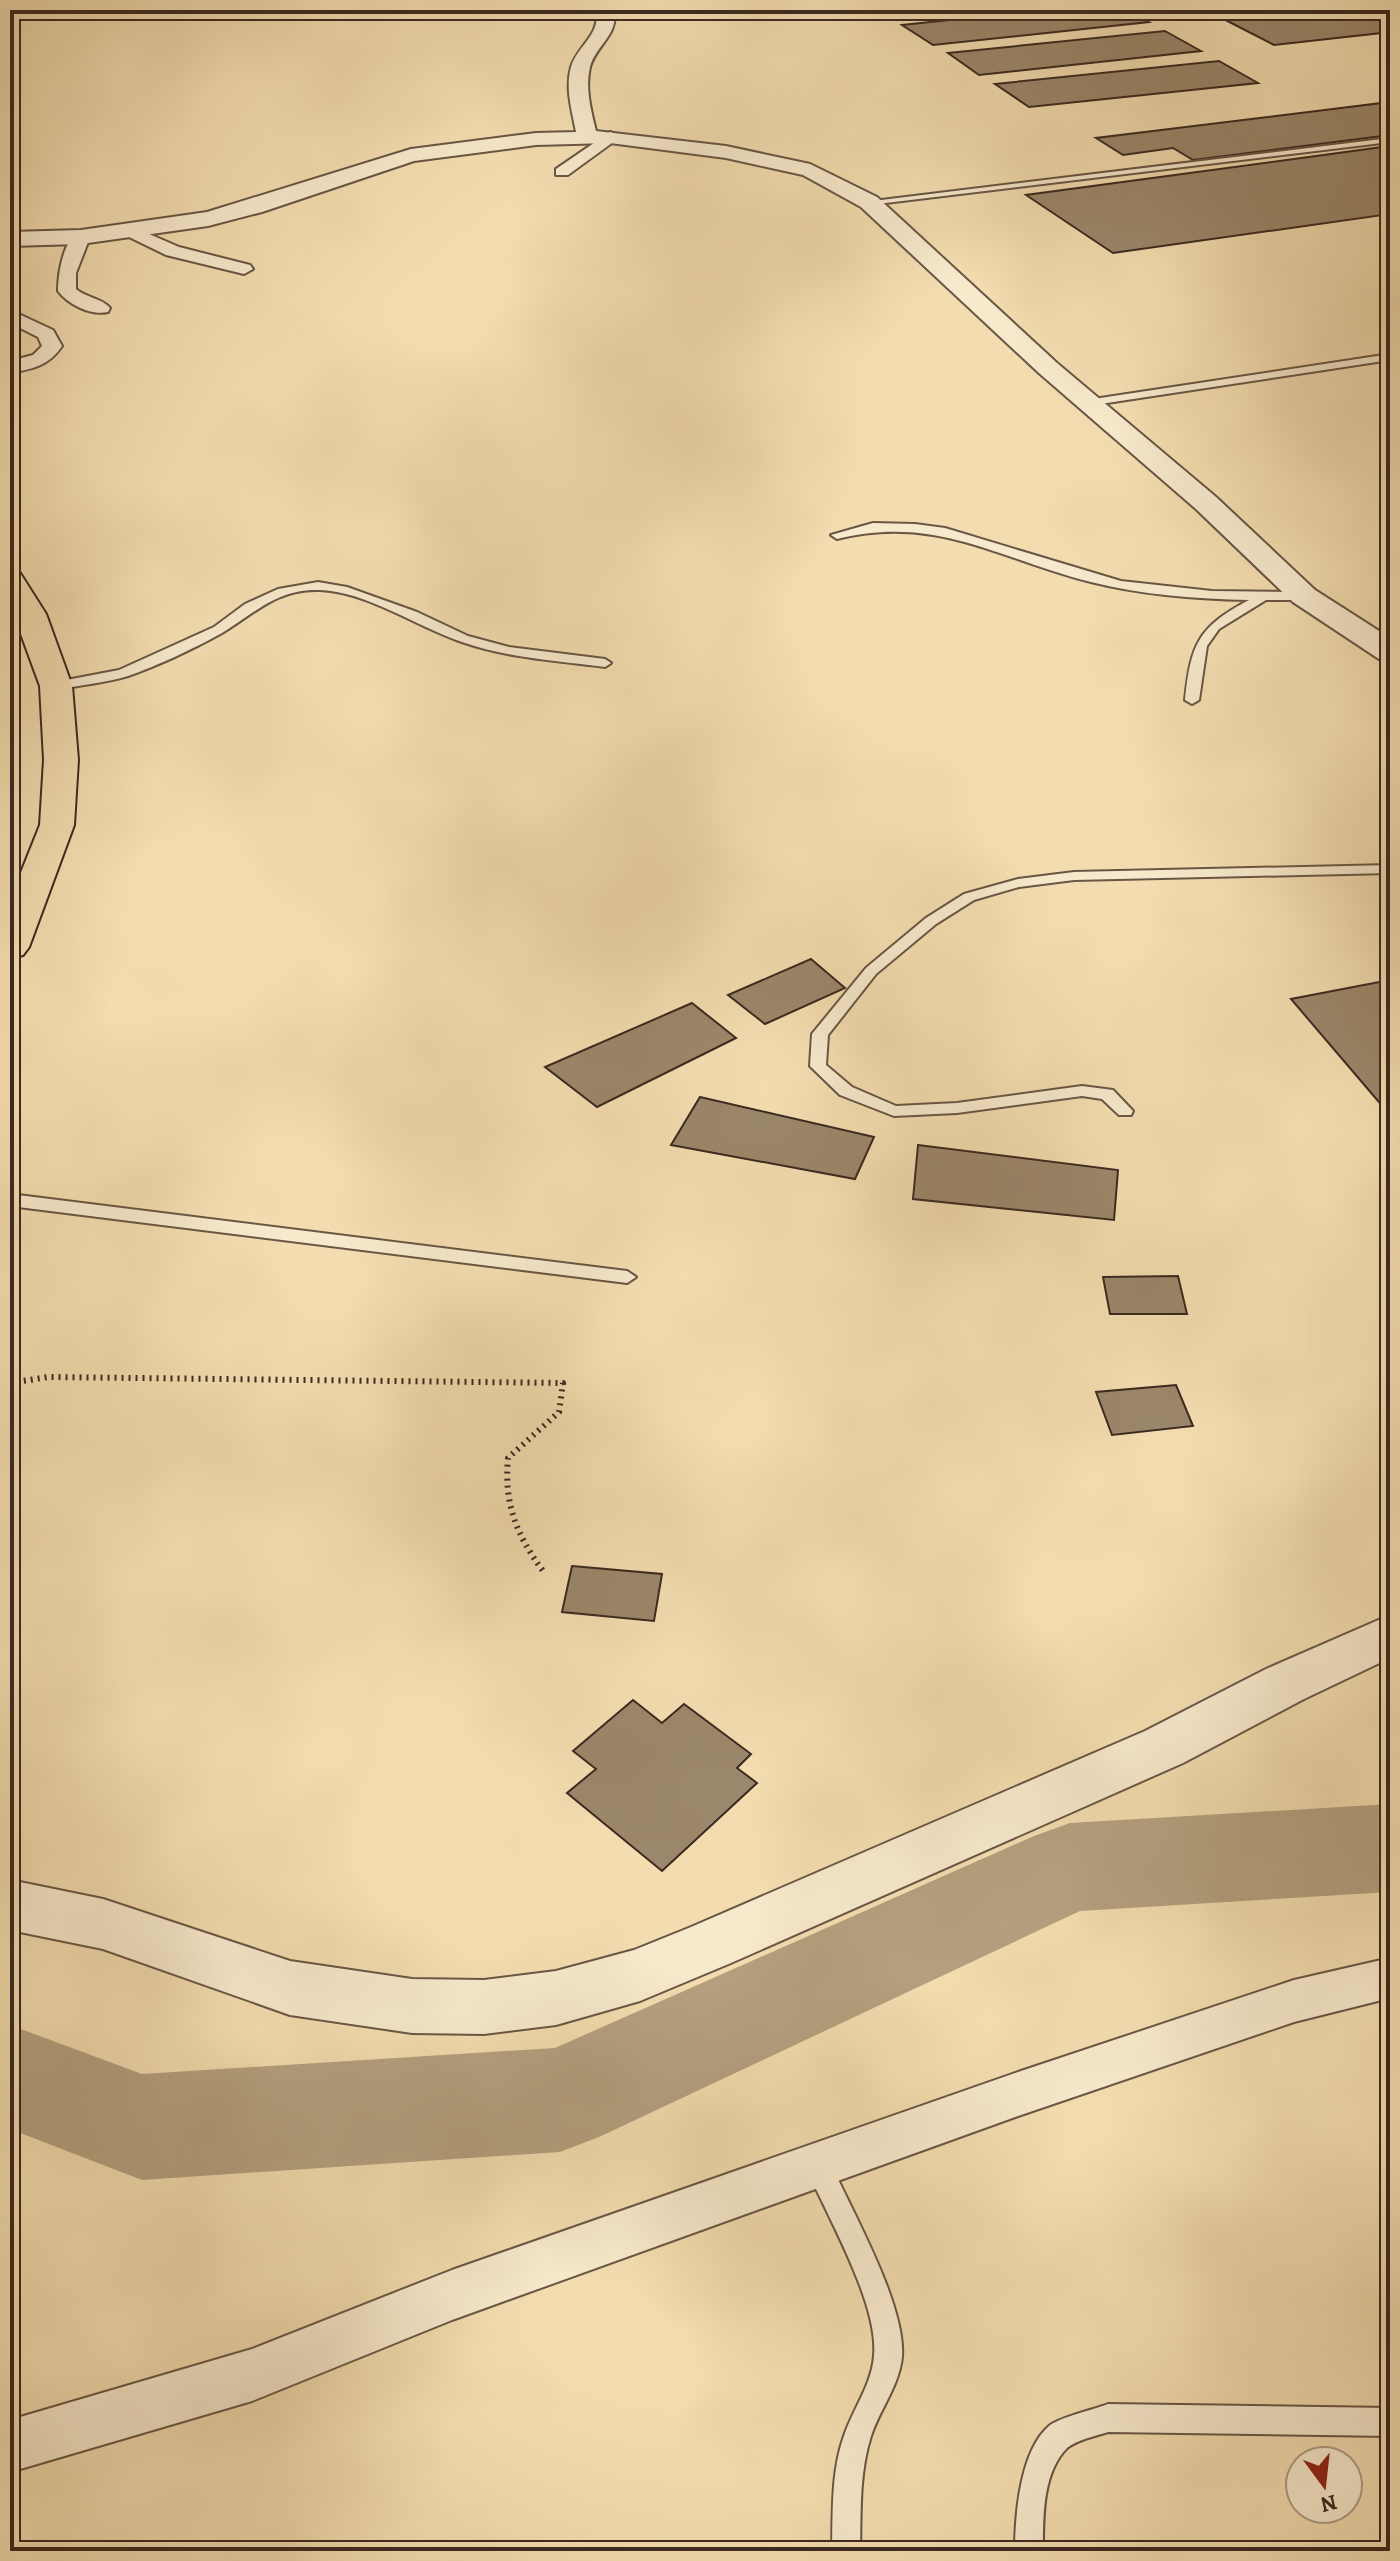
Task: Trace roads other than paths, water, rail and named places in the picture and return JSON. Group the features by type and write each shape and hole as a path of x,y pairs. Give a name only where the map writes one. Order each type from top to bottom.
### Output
{"main road":[{"path":"10,579 31,614 56,686 61,760 57,825 10,947"}],"street":[{"path":"599,136 580,95 581,68 584,57 603,35 606,14"},
{"path":"562,172 599,136"},
{"path":"10,239 133,232 254,207 411,155 477,145 599,136 774,160 810,170 869,202 1087,403 1206,503 1304,596 1390,652"},
{"path":"133,232 171,252 244,269"},
{"path":"81,237 67,273 67,291 76,299 101,308"},
{"path":"10,316 46,334 52,346 48,355 30,364 10,367"},
{"path":"10,1905 103,1924 290,1988 412,2006 484,2007 556,1998 640,1975 711,1945 1164,1747 1285,1684 1390,1635"},
{"path":"10,2446 252,2375 452,2295 1021,2093 1294,2001 1390,1978"}],"lane":[{"path":"606,14 668,10"},
{"path":"869,202 1390,140"},
{"path":"1087,403 1390,357"},
{"path":"837,535 884,526 912,527 966,539 1120,585 1227,597 1304,596"},
{"path":"56,686 123,673 218,630 249,607 282,592 318,586 343,590 413,615 464,639 508,651 605,663"},
{"path":"1192,700 1200,642 1218,622 1264,597"},
{"path":"1125,1111 1107,1094 1082,1091 957,1108 894,1111 846,1091 818,1066 820,1034 871,971 931,921 969,897 1018,883 1074,876 1390,869"},
{"path":"10,1200 627,1277"},
{"path":"819,2167 877,2301 889,2345 882,2383 865,2412 854,2447 847,2497 846,2551"},
{"path":"1029,2551 1029,2516 1040,2464 1059,2436 1108,2418 1390,2422"}],"waterway":[{"path":"10,2077 142,2127 560,2100 1070,1867 1390,1848"}]}
